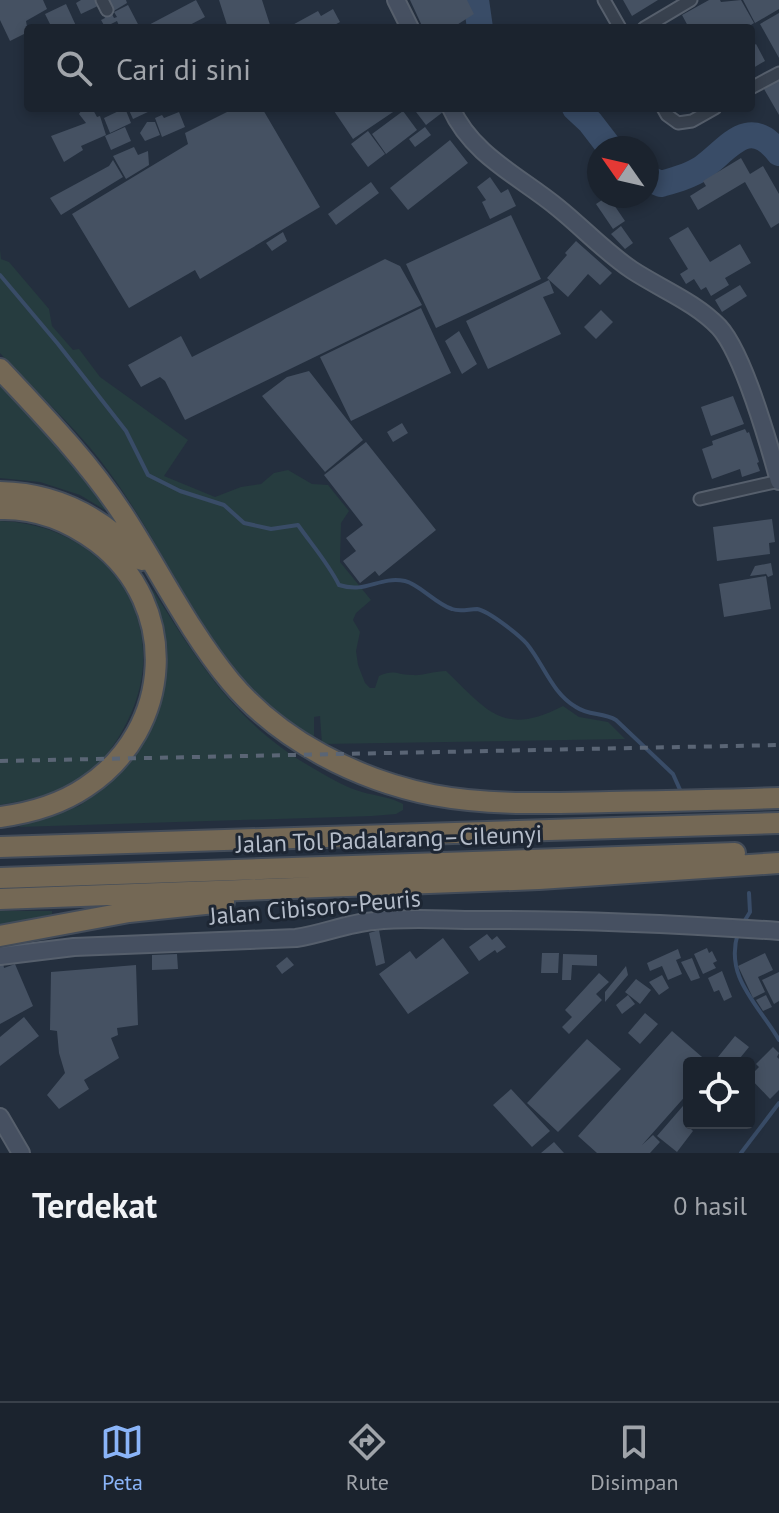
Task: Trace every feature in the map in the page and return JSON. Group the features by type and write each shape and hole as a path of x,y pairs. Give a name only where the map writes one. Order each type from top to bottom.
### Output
{"highway":[{"path":"0,369 91,470 121,511 231,682 277,726 333,760 390,783 445,796 511,802 779,798"},
{"path":"0,492 51,499 105,525 142,560 184,613"},
{"path":"0,509 50,516 69,524 104,547 132,577 141,592 155,629 157,650 156,673 145,713 128,745 106,771 88,786 53,804 0,817"},
{"name":"Jalan Tol Padalarang–Cileunyi","path":"0,847 779,823"},
{"name":"Jalan Tol Padalarang–Cileunyi","path":"0,878 779,852"},
{"path":"0,899 568,877 779,863"},
{"path":"0,936 129,912 431,883"}],"street":[{"path":"396,0 408,24"},
{"path":"604,0 618,24"},
{"path":"651,24 691,0"},
{"path":"755,86 779,73"},
{"path":"453,112 457,122 488,157 554,205 630,269 701,311 721,330 741,366 779,481 700,499"},
{"path":"665,112 678,123 692,121 708,112"},
{"name":"Jalan Cibisoro-Peuris","path":"0,956 74,947 296,938 324,934 356,923 386,920 511,919 779,931"},
{"path":"0,1117 21,1153"}],"green space":[{"path":"0,249 1,259 9,262 49,309 52,326 73,350 79,349 100,377 188,440 164,476 215,497 241,487 261,484 274,473 288,470 312,484 328,485 349,511 341,523 340,562 371,600 356,613 353,620 360,632 356,651 358,665 370,688 375,688 379,676 389,673 416,675 446,671 474,698 498,715 525,719 563,706 579,717 608,722 625,739 322,744 320,716 314,717 314,741 293,725 254,690 218,646 119,485 100,460 0,353"},
{"path":"0,382 63,451 115,516 80,495 40,482 0,478"},
{"path":"0,521 38,526 72,540 100,560 122,586 137,616 143,649 140,685 127,722 102,760 81,779 59,790 0,805"},
{"path":"142,580 154,592 224,693 265,735 328,777 345,786 403,804 403,810 396,814 372,816 18,827 79,806 104,788 121,770 151,721"},
{"path":"0,911 52,911 52,914 0,926"}],"building":[{"path":"0,0 43,0 47,9 26,21 24,34 10,41 0,20"},
{"path":"98,0 100,5 81,14 76,3"},
{"path":"106,0 126,0 127,3 112,12"},
{"path":"196,0 205,17 192,24 151,24"},
{"path":"219,0 262,0 270,24 227,24"},
{"path":"410,0 467,0 474,14 458,24 421,24"},
{"path":"623,0 658,0 632,16"},
{"path":"709,0 741,0 754,23 687,24 682,15"},
{"path":"743,0 779,0 779,9 755,23"},
{"path":"66,4 75,24 50,24 45,14"},
{"path":"128,5 138,24 118,24 117,21 103,24 101,20 111,12 114,18 117,17 114,12"},
{"path":"333,9 340,22 294,24 318,11 321,16"},
{"path":"779,13 779,58 760,24"},
{"path":"755,45 765,61 755,67"},
{"path":"779,80 779,115 764,89"},
{"path":"94,112 97,117 100,116 106,135 81,146 83,150 64,162 51,136 86,123 79,114"},
{"path":"117,112 127,112 131,123 110,133 104,118"},
{"path":"130,112 148,112 133,119"},
{"path":"179,112 185,127 162,137 155,118"},
{"path":"227,112 264,112 320,207 200,279 195,270 129,308 72,214 188,144 185,133"},
{"path":"335,112 393,112 353,139"},
{"path":"402,112 417,130 386,154 372,134"},
{"path":"416,112 443,112 426,125"},
{"path":"147,122 155,122 160,135 145,141 140,133"},
{"path":"125,127 131,141 111,150 105,136"},
{"path":"425,127 431,135 415,147 409,139"},
{"path":"368,131 385,154 368,167 351,144"},
{"path":"450,140 468,163 408,210 390,188"},
{"path":"134,147 138,155 148,151 149,165 126,179 113,156"},
{"path":"741,158 750,174 763,166 779,194 779,223 771,228 745,182 698,210 690,196 706,186 703,181"},
{"path":"113,160 123,177 61,215 50,198 109,166"},
{"path":"490,177 501,193 508,189 516,206 490,219 482,202 486,200 477,187"},
{"path":"371,182 379,193 336,225 328,214"},
{"path":"599,208 616,208 625,221 613,229"},
{"path":"511,215 541,279 436,328 406,264"},
{"path":"621,226 633,243 625,249 611,234"},
{"path":"688,227 710,262 740,244 751,263 725,278 729,285 711,296 706,287 701,290 694,279 686,284 680,274 688,269 669,238"},
{"path":"283,232 287,241 272,251 266,243"},
{"path":"576,241 612,273 600,285 588,274 568,297 547,278"},
{"path":"385,259 400,266 422,305 185,420 165,381 160,377 141,387 128,365 181,336 192,357"},
{"path":"549,280 554,293 543,297 561,334 488,369 466,321"},
{"path":"740,285 747,296 722,312 715,300"},
{"path":"421,308 451,373 351,421 320,357"},
{"path":"601,310 613,322 596,339 584,327"},
{"path":"459,331 477,364 462,374 445,341"},
{"path":"309,371 363,440 325,472 262,396 287,377"},
{"path":"733,396 744,424 711,436 701,407"},
{"path":"402,423 408,433 393,442 387,432"},
{"path":"745,429 749,432 760,471 742,477 740,469 712,479 702,449 713,445 712,441"},
{"path":"366,442 436,530 379,576 375,571 360,583 343,561 356,551 346,538 363,525 324,475"},
{"path":"772,519 775,542 769,543 770,554 717,561 713,527"},
{"path":"771,563 773,575 768,577 765,572 750,576 755,566"},
{"path":"766,576 771,609 724,617 719,584"},
{"path":"379,930 385,963 376,966 369,933"},
{"path":"487,934 492,940 497,936 506,947 497,953 495,950 479,961 469,947"},
{"path":"443,938 469,973 408,1014 379,974 410,951 416,959"},
{"path":"707,948 717,961 713,963 716,968 703,974 694,954"},
{"path":"678,949 681,958 676,960 682,974 668,980 662,966 650,971 647,963"},
{"path":"542,953 559,953 558,973 541,973"},
{"path":"765,953 773,970 758,977 765,992 753,998 738,966"},
{"path":"177,954 178,969 152,970 152,955"},
{"path":"563,954 597,955 597,966 572,965 571,980 562,980"},
{"path":"287,957 294,965 282,974 276,966"},
{"path":"692,958 700,978 691,981 681,962"},
{"path":"0,962 3,962 4,968 15,964 33,1006 0,1024"},
{"path":"136,965 138,1025 117,1028 118,1035 111,1038 119,1058 84,1080 89,1089 59,1109 47,1095 65,1073 57,1031 50,1030 51,972"},
{"path":"626,966 628,975 605,1002 605,992"},
{"path":"722,971 732,997 724,1001 719,990 714,992 708,978"},
{"path":"779,972 779,1001 774,1004 762,980"},
{"path":"599,973 609,982 596,994 602,1000 569,1034 562,1027 572,1017 565,1010"},
{"path":"662,975 669,988 659,995 649,982"},
{"path":"636,979 651,990 640,1004 625,992"},
{"path":"628,995 635,1004 622,1014 616,1005"},
{"path":"766,995 772,1007 763,1011 756,1000"},
{"path":"645,1013 658,1024 640,1044 628,1033"},
{"path":"24,1017 39,1036 0,1066 0,1037"},
{"path":"672,1031 702,1057 683,1057 683,1099 642,1145 653,1135 660,1142 650,1153 597,1153 578,1136"},
{"path":"735,1036 749,1047 741,1057 718,1057"},
{"path":"587,1039 621,1069 558,1132 527,1103"},
{"path":"773,1047 779,1053 779,1090 770,1099 755,1083 755,1071 759,1067 756,1064"},
{"path":"511,1089 550,1131 532,1147 493,1105"},
{"path":"683,1106 683,1129 693,1131 677,1152 657,1136"},
{"path":"554,1142 564,1153 541,1153"}],"waterway":[{"path":"476,0 479,24"},
{"path":"579,112 601,136"},
{"path":"659,183 687,176 738,139 748,136 768,141 779,153"},
{"path":"0,275 126,431 148,475 180,491 224,505 244,523 271,529 298,525 339,585 357,587 405,581 452,609 477,609 489,614 527,644 554,686 568,701 581,710 616,720 673,774 681,792"},
{"path":"742,925 750,912 749,893"},
{"path":"738,933 735,949 739,977 779,1040"},
{"path":"741,1153 779,1103"}],"railway":[{"path":"0,761 779,745"}]}
